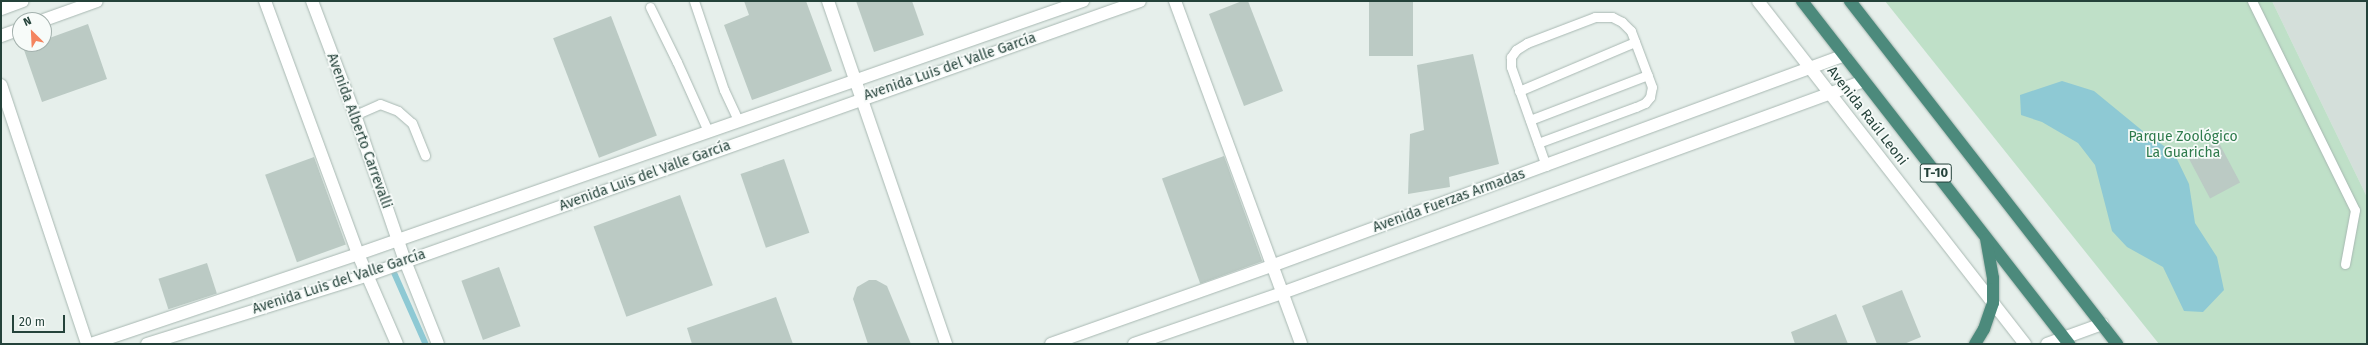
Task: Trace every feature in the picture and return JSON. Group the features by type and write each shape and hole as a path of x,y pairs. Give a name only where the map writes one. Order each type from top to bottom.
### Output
{"highway":[{"name":"Avenida Raúl Leoni","path":"1802,1 2067,341"},
{"name":"T-10","path":"1850,1 2117,344"},
{"path":"1975,344 1984,329 1993,303 1993,278 1984,235"}],"street":[{"path":"1,9 24,1"},
{"path":"52,17 97,1"},
{"path":"265,1 358,254 397,344"},
{"name":"Avenida Alberto Carrevalli","path":"312,1 355,114 405,261 438,344"},
{"path":"828,1 946,344"},
{"name":"Avenida Luis del Valle García","path":"91,344 358,254 855,79 1083,1"},
{"name":"Avenida Luis del Valle García","path":"147,344 368,275 862,98 1140,1"},
{"path":"1174,1 1274,265 1301,344"},
{"name":"Avenida Raúl Leoni","path":"1758,1 2025,344"},
{"path":"1,36 12,32"},
{"name":"Avenida Fuerzas Armadas","path":"1051,344 1546,166 1845,55"},
{"name":"Avenida Fuerzas Armadas","path":"1134,344 1282,292 1864,81"},
{"path":"1,85 87,344"},
{"path":"2047,344 2067,341 2102,324"}],"lane":[{"path":"694,1 724,90 738,120"},
{"path":"2252,1 2355,210 2345,264"},
{"path":"650,7 708,131"},
{"path":"1538,143 1645,103 1650,97 1652,87 1648,76 1631,31 1622,22 1606,17 1595,17 1527,43 1516,50 1511,56 1511,67 1546,166"},
{"path":"1519,91 1635,42"},
{"path":"1530,120 1648,76"},
{"path":"355,114 380,104 398,111 412,123 424,155"}],"shaded area":[{"path":"2272,1 2367,1 2367,197"}],"green space":[{"name":"Parque Zoológico La Guaricha","path":"1885,1 2272,1 2367,197 2367,344 2159,344"}],"water":[{"path":"2062,81 2094,91 2144,132 2174,153 2189,184 2195,223 2217,257 2224,290 2203,312 2184,311 2163,267 2127,247 2112,231 2095,165 2078,143 2042,122 2021,115 2020,95"}],"building":[{"path":"744,1 806,1 832,71 752,100 724,25 749,15"},
{"path":"856,1 912,1 924,35 874,52"},
{"path":"1242,1 1248,1 1283,91 1244,106 1209,14"},
{"path":"1369,1 1413,1 1413,56 1369,56"},
{"path":"611,16 657,135 599,158 553,38"},
{"path":"88,24 107,79 42,102 25,52 52,52 52,37"},
{"path":"1473,54 1499,164 1449,177 1450,187 1408,194 1410,134 1424,130 1417,65"},
{"path":"2218,141 2240,182 2210,198 2188,157"},
{"path":"1224,156 1262,261 1200,284 1162,179"},
{"path":"314,157 346,244 297,262 265,175"},
{"path":"784,159 809,233 766,248 741,174"},
{"path":"680,195 713,285 626,317 594,226"},
{"path":"207,263 217,293 168,309 158,279"},
{"path":"499,267 521,326 483,340 461,281"},
{"path":"869,280 876,280 887,286 911,344 868,344 853,299 857,287"},
{"path":"1902,290 1921,337 1904,344 1877,344 1862,306"},
{"path":"776,297 793,344 692,344 687,328"},
{"path":"1836,314 1848,344 1795,344 1791,332"}],"waterway":[{"path":"395,274 426,344"}]}
